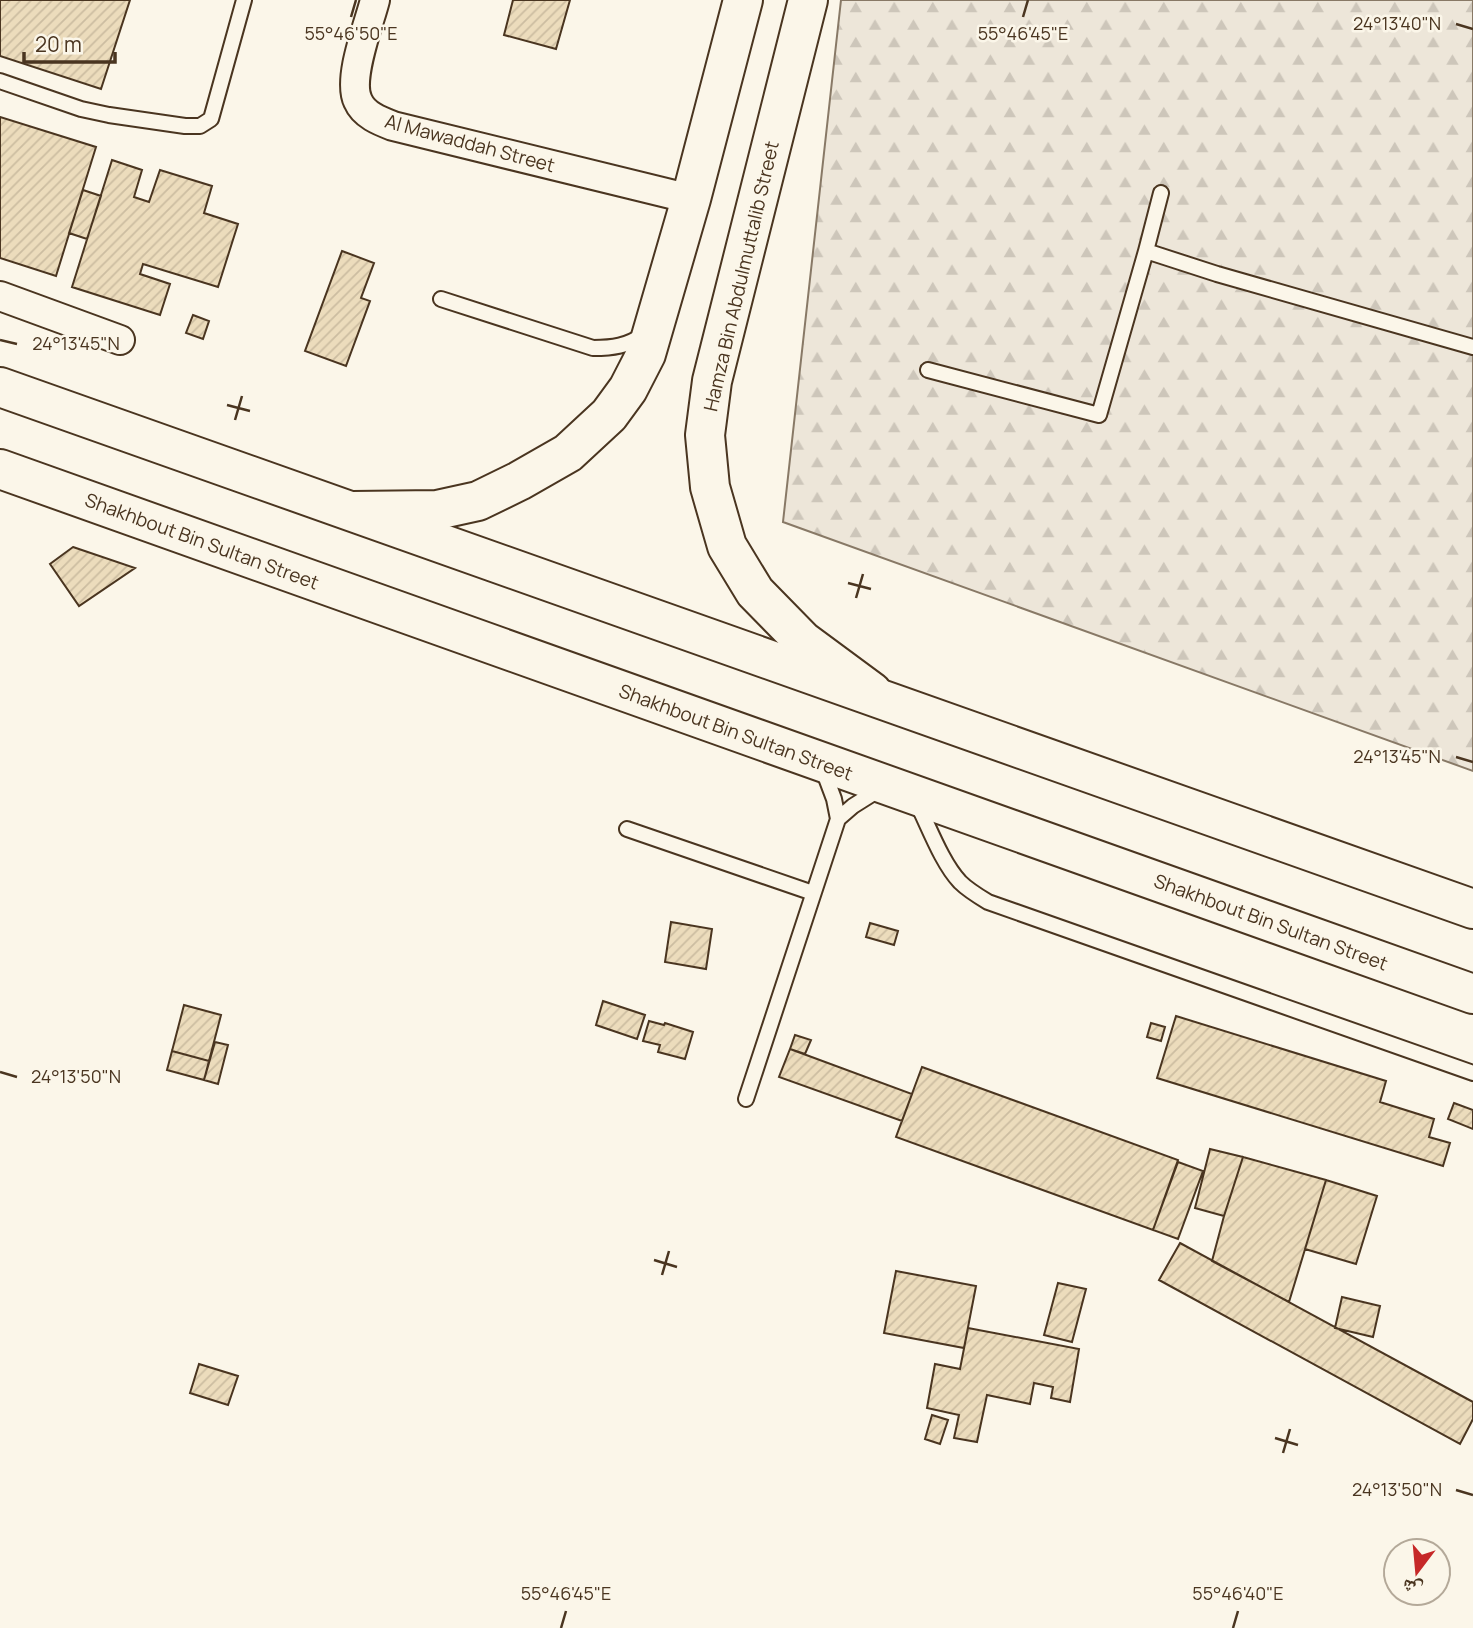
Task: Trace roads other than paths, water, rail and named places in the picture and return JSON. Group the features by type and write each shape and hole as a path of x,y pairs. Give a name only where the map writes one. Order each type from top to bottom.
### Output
{"main road":[{"path":"352,512 437,510 478,501 568,453 609,415 628,389 646,354 691,199 743,0"},
{"name":"Hamza Bin Abdulmuttalib Street","path":"808,0 712,381 705,435 710,487 727,546 755,592 803,641 879,697"},
{"path":"0,387 1473,909"},
{"name":"Shakhbout Bin Sultan Street","path":"0,469 1473,994"}],"street":[{"name":"Al Mawaddah Street","path":"375,0 356,68 358,102 368,114 393,126 691,199"},
{"path":"0,296 120,340"}],"lane":[{"path":"0,81 109,115 200,126 211,119 244,0"},
{"path":"928,370 1099,415 1161,193"},
{"path":"1146,251 1473,347"},
{"path":"441,299 593,348 612,348 632,343 653,329"},
{"path":"746,1099 838,819 820,762"},
{"path":"838,819 869,795 900,790 950,870 974,894 988,901 1473,1073"},
{"path":"627,829 814,893"}]}
